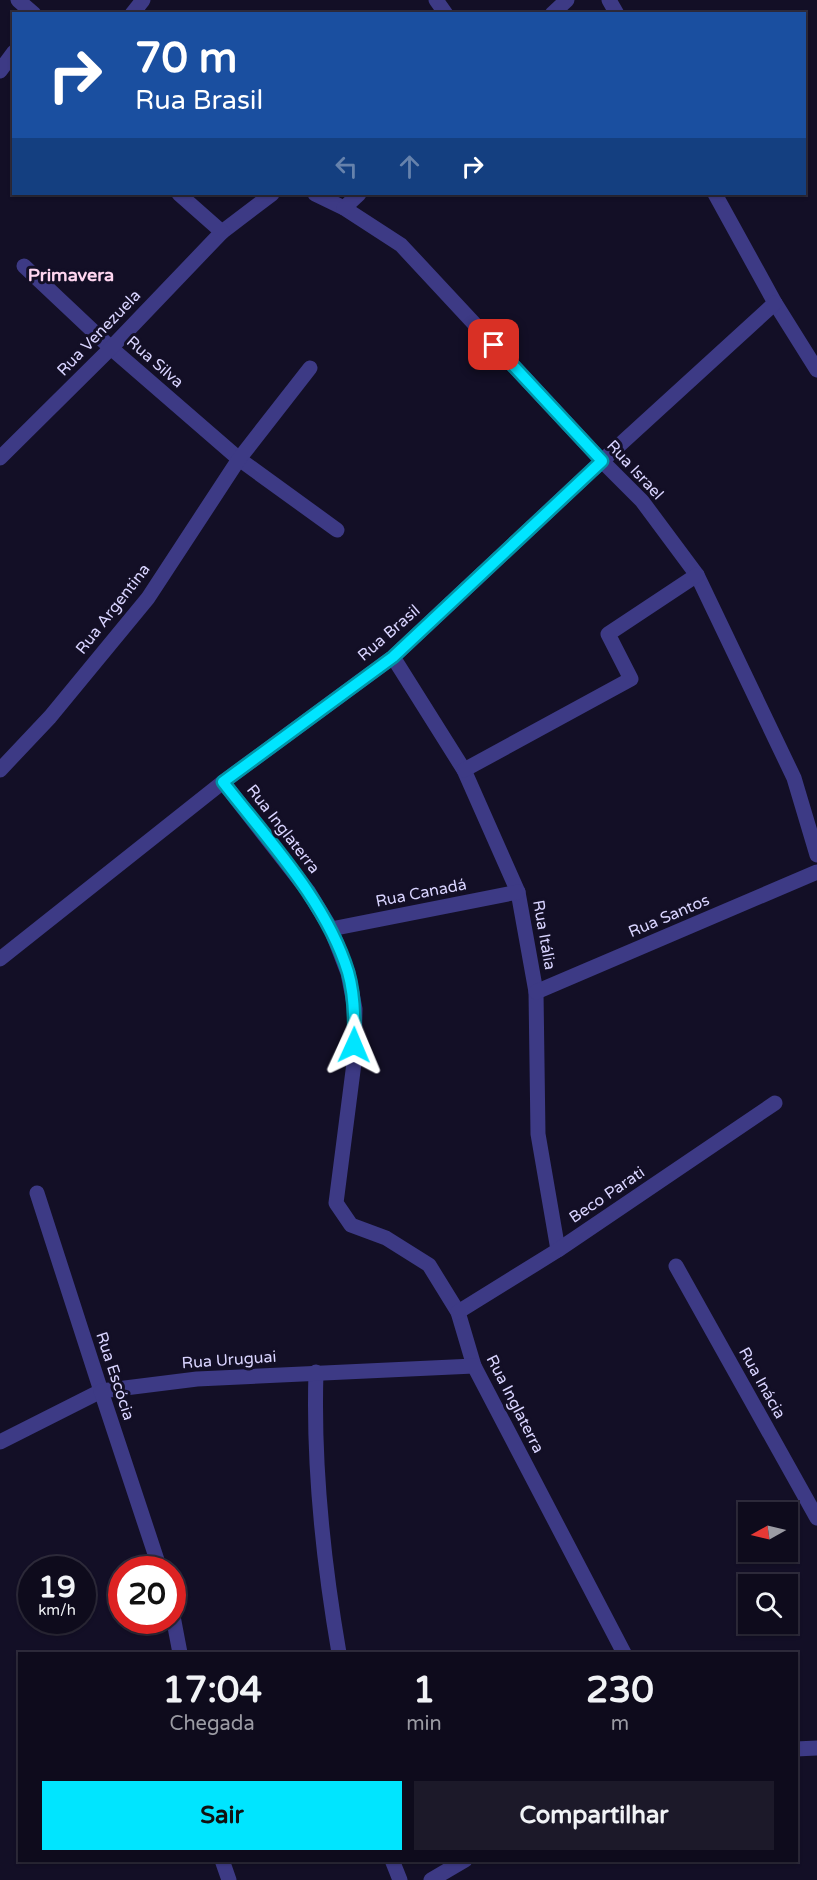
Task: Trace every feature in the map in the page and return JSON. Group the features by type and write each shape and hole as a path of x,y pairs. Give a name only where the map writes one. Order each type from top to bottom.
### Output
{"street":[{"path":"18,0 32,12"},
{"path":"134,12 143,0"},
{"path":"554,12 567,0"},
{"path":"0,71 12,55"},
{"path":"180,195 222,232 272,195"},
{"name":"Rua Israel","path":"317,195 344,208 401,245 642,501 697,575 794,777 817,855"},
{"path":"344,208 358,195"},
{"path":"716,195 775,303 817,370"},
{"name":"Rua Venezuela","path":"0,458 111,348 222,232"},
{"name":"Rua Silva","path":"24,266 111,348 239,459 337,530"},
{"name":"Rua Brasil","path":"0,958 223,782 393,657 775,303"},
{"path":"239,459 310,368"},
{"name":"Rua Argentina","path":"0,770 50,717 148,598 239,459"},
{"path":"464,770 631,679 608,633 697,575"},
{"name":"Rua Itália","path":"393,657 464,770 518,892 536,992 538,1134 558,1250"},
{"name":"Rua Inglaterra","path":"223,782 308,891 331,929 348,973 355,1009 354,1063 336,1203 351,1225 386,1238 429,1265 458,1312 474,1366 623,1652"},
{"name":"Rua Santos","path":"536,992 817,872"},
{"name":"Rua Canadá","path":"331,929 518,892"},
{"name":"Beco Parati","path":"458,1312 558,1250 775,1103"},
{"name":"Rua Escócia","path":"37,1193 156,1556"},
{"name":"Rua Inácia","path":"676,1266 817,1518"},
{"name":"Rua Uruguai","path":"0,1442 101,1391 197,1378 474,1366"},
{"path":"316,1372 314,1429 327,1581 339,1652"},
{"path":"176,1634 180,1652"},
{"path":"798,1749 817,1748"},
{"path":"223,1862 229,1880"},
{"path":"393,1862 400,1880"},
{"path":"430,1880 462,1862"}],"district":[{"name":"Primavera","path":"71,275"}],"route":[{"path":"354,1045 355,1009 348,973 331,929 308,891 223,782 393,657 602,461 494,345"}]}
